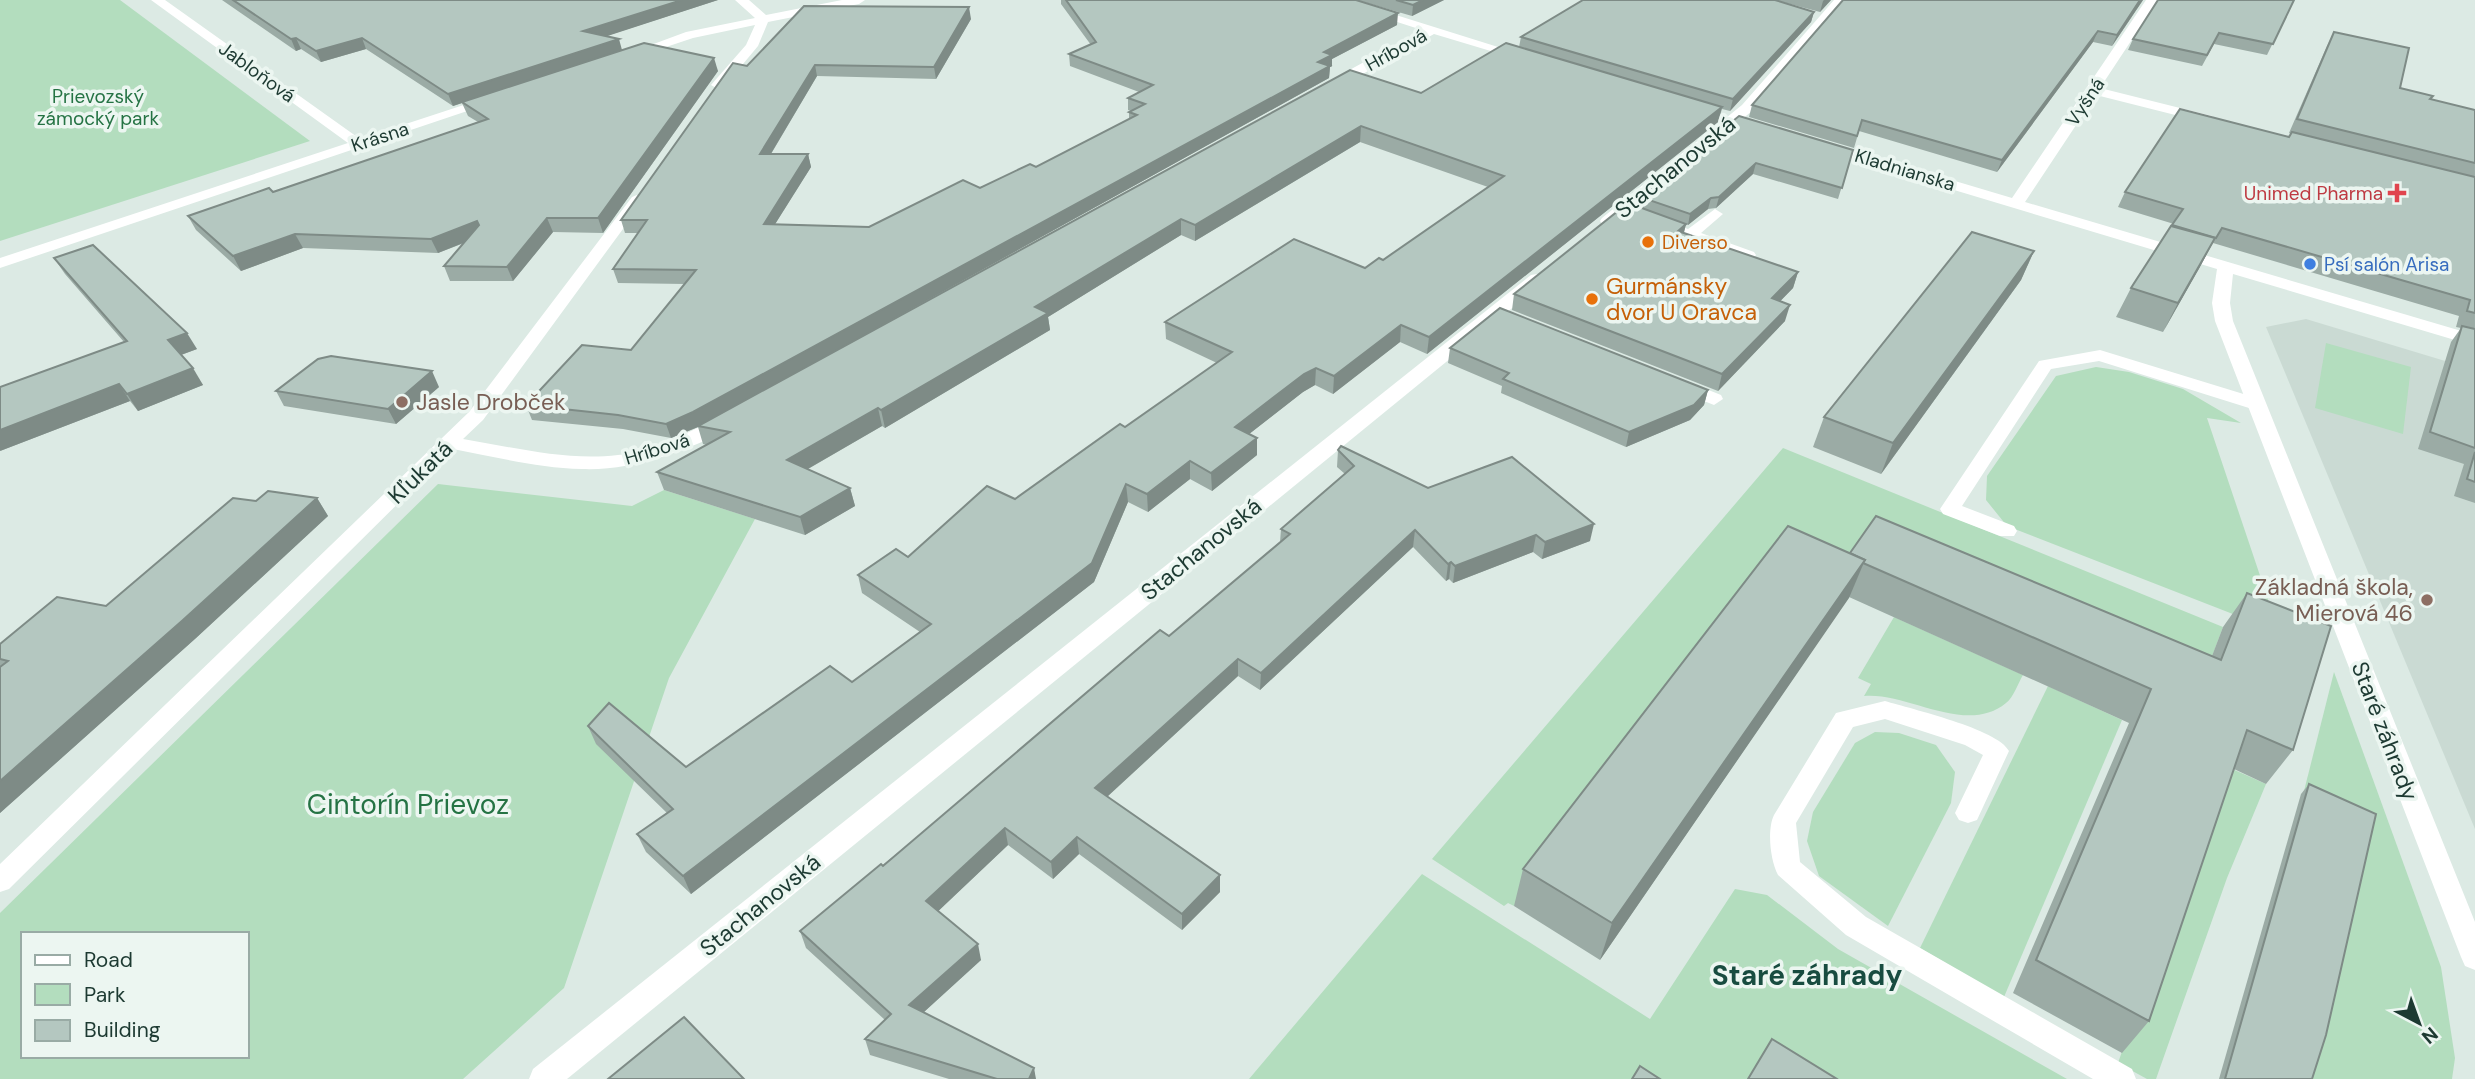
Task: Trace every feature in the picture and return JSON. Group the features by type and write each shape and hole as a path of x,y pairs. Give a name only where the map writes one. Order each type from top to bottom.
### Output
{"street":[{"name":"Jabloňová","path":"157,0 358,144"},
{"path":"707,101 762,27 759,13 741,0"},
{"path":"616,59 690,35 859,0"},
{"path":"1335,0 1537,60"},
{"name":"Stachanovská","path":"1590,236 1734,119 1814,16 1840,0"},
{"name":"Vyšná","path":"2016,204 2152,0"},
{"name":"Hríbová","path":"1320,92 1433,29"},
{"path":"2094,90 2222,123"},
{"name":"Krásna","path":"0,263 500,97"},
{"name":"Kladnianska","path":"1816,144 2475,341"},
{"name":"Kľukatá","path":"0,881 450,443 492,394 592,264 645,188"},
{"path":"1622,210 1759,259"},
{"path":"1690,235 1715,214"},
{"name":"Staré záhrady","path":"2227,267 2221,303 2224,321 2475,957"},
{"name":"Stachanovská","path":"544,1079 1548,269"},
{"path":"1496,312 1518,320"},
{"path":"2007,531 1950,509 2045,365 2100,355 2256,404"},
{"path":"1663,378 1714,399"},
{"name":"Hríbová","path":"450,443 565,461 599,463 632,459 671,448 739,416"},
{"path":"1968,813 1997,751 1974,738 1885,710 1845,720 1783,822 1787,867 1856,926 2121,1079"}],"shaded area":[{"name":"Základná škola, Mierová 46","path":"2306,319 2475,370 2475,829 2266,327"}],"green space":[{"name":"Prievozský zámocký park","path":"0,0 120,0 310,141 0,241"},
{"path":"2326,343 2411,367 2403,434 2315,408"},
{"path":"2096,367 2129,372 2183,389 2241,423 2207,418 2279,632 2007,526 1986,500 1987,476 2056,376"},
{"path":"1783,448 2223,627 2198,694 1834,590 1774,564 1514,906 1508,903 1504,906 1432,859"},
{"name":"Cintorín Prievoz","path":"438,484 632,506 664,490 755,519 669,678 564,988 463,1079 0,1079 0,913"},
{"path":"1894,617 2023,675 2011,697 1990,712 1973,715 1955,714 1899,700 1864,696 1871,684 1858,678"},
{"path":"2334,672 2441,967 2455,1058 2452,1079 2306,1079 2303,795"},
{"path":"2048,686 2122,720 2004,997 1920,948"},
{"path":"1875,732 1899,733 1936,745 1955,772 1951,803 1888,926 1819,876 1807,841 1813,812 1855,743"},
{"path":"2221,764 2266,784 2227,878 2156,1079 2147,1079 2118,1063"},
{"path":"1422,874 1650,1019 1735,889 1767,895 1838,949 2067,1079 1249,1079"}],"building":[{"path":"233,0 682,0 583,31 619,39 448,94 362,38 316,51 296,38 291,39"},
{"path":"1066,0 1356,0 1398,13 1324,52 1332,55 1318,62 1330,66 693,412 666,424 618,415 526,405 582,345 631,350 696,270 613,269 647,220 621,220 733,63 747,66 804,6 969,7 934,67 815,65 760,154 808,154 764,224 869,227 963,180 980,188 1030,164 1036,167 1137,115 1129,112 1145,104 1128,98 1153,85 1069,54 1096,42"},
{"path":"1396,0 1423,0 1413,5"},
{"path":"1583,0 1775,0 1814,12 1733,99 1521,37"},
{"path":"1843,0 2140,0 2117,35 2098,31 2002,160 1862,120 1857,136 1752,105"},
{"path":"2158,0 2294,0 2273,44 2219,33 2207,55 2133,39"},
{"path":"2334,32 2409,48 2400,88 2433,96 2430,99 2475,110 2475,163 2297,119"},
{"path":"644,43 714,58 598,218 547,218 507,267 444,266 479,225 477,221 431,239 295,234 233,256 188,216 269,188 273,192 488,119 462,102"},
{"path":"1506,43 1722,107 1429,337 1401,325 1334,376 1316,368 1304,374 1235,427 1257,438 1211,473 1190,461 1147,494 1126,484 1092,563 683,876 637,834 673,809 588,726 609,703 686,767 830,666 852,682 931,624 858,575 896,549 908,557 987,486 1015,499 1120,424 1125,427 1232,352 1165,322 1294,239 1365,268 1379,258 1383,260 1504,176 1361,126 1195,225 1181,219 1035,307 1048,313 881,410 878,408 787,460 850,488 800,517 657,472 730,432 698,426 1350,70 1421,93"},
{"path":"2180,109 2289,137 2292,132 2475,177 2475,313 2467,311 2470,300 2222,228 2216,238 2172,225 2183,209 2125,192"},
{"path":"1739,116 1853,150 1842,188 1756,163 1719,197 1711,198 1690,214 1640,197"},
{"path":"1628,203 1686,224 1678,231 1798,272 1772,298 1790,305 1722,374 1514,294"},
{"path":"2171,226 2215,238 2178,303 2131,288"},
{"path":"1972,232 2034,251 1893,443 1824,417"},
{"path":"93,245 187,333 168,340 193,368 127,394 119,384 0,430 0,387 127,341 54,258"},
{"path":"1500,308 1708,390 1694,405 1629,432 1503,379 1509,373 1450,348"},
{"path":"2462,326 2475,329 2475,448 2430,432"},
{"path":"331,356 432,371 388,409 276,391 318,359"},
{"path":"1341,446 1428,488 1512,457 1594,524 1545,542 1536,535 1455,566 1451,562 1448,564 1415,530 1261,673 1238,659 1095,788 1220,875 1182,914 1077,837 1051,862 1005,828 926,901 978,944 909,1005 1034,1068 1029,1079 997,1079 865,1039 891,1014 800,931 881,864 883,866 1160,630 1169,636 1290,534 1281,529 1354,466 1338,450"},
{"path":"2475,452 2475,482 2467,479"},
{"path":"268,491 317,498 0,781 0,667 8,661 0,659 0,644 57,597 106,606 233,498 256,501"},
{"path":"1876,516 2221,660 2247,593 2331,626 2293,750 2247,730 2149,1021 2036,960 2151,689 1863,563 1865,560 1850,553"},
{"path":"1788,526 1865,560 1612,923 1523,869"},
{"path":"2309,784 2376,814 2326,1035 2312,1079 2225,1079"},
{"path":"684,1017 744,1079 608,1079"},
{"path":"1772,1039 1837,1079 1748,1079"},
{"path":"1640,1066 1660,1079 1632,1079"}],"place":[{"name":"Unimed Pharma","path":"2397,193"},
{"name":"Diverso","path":"1648,242"},
{"name":"Psí salón Arisa","path":"2310,264"},
{"name":"Gurmánsky dvor U Oravca","path":"1592,299"},
{"name":"Jasle Drobček","path":"402,402"},
{"name":"Základná škola, Mierová 46","path":"2427,600"}],"district":[{"name":"Staré záhrady","path":"1807,975"}]}
